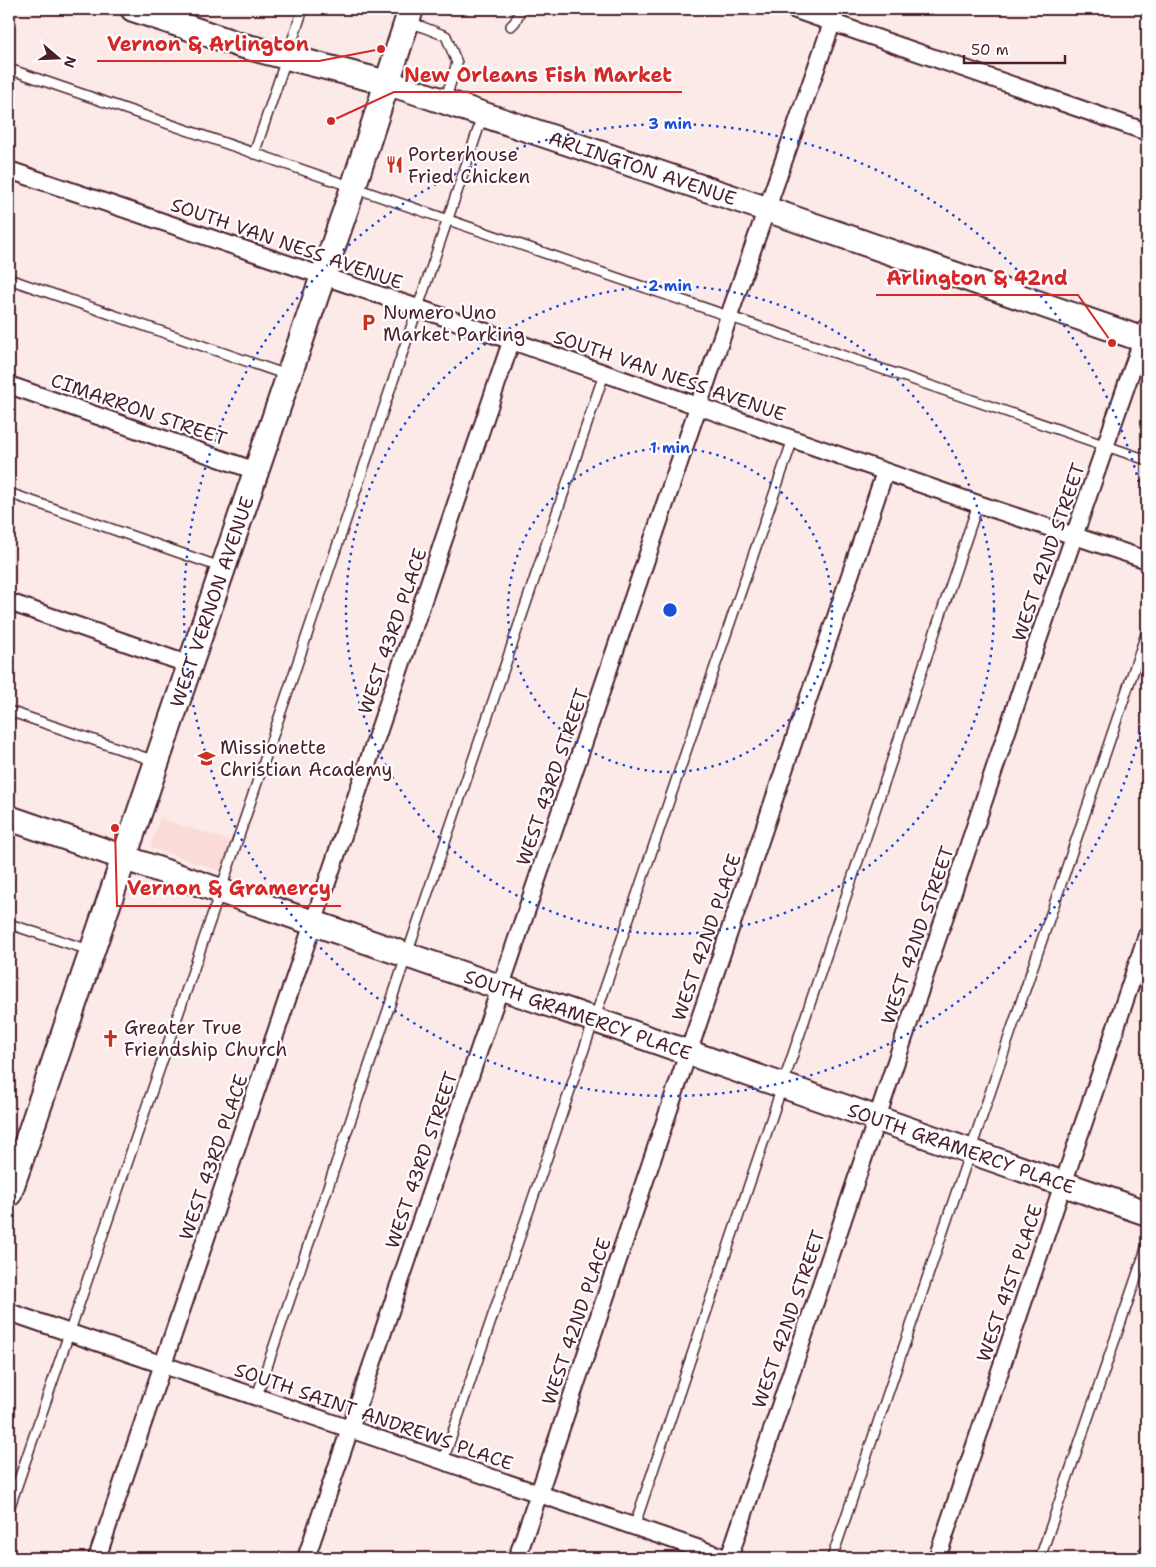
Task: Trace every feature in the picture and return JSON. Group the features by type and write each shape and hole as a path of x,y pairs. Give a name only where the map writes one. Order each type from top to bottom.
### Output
{"main road":[{"name":"ARLINGTON AVENUE","path":"133,9 240,45 388,82 1146,335"},
{"name":"WEST VERNON AVENUE","path":"9,1194 323,277 409,15"},
{"name":"SOUTH GRAMERCY PLACE","path":"9,818 688,1052 782,1087 1147,1213"}],"street":[{"path":"794,9 835,15 1147,132"},
{"name":"WEST 43RD STREET","path":"306,1558 729,316 835,15"},
{"name":"SOUTH VAN NESS AVENUE","path":"9,170 418,308 885,472 1147,560"},
{"name":"WEST 42ND STREET","path":"727,1558 1105,445 1146,335"},
{"name":"WEST 43RD PLACE","path":"97,1558 511,342"},
{"name":"CIMARRON STREET","path":"9,384 256,470"},
{"name":"WEST 42ND PLACE","path":"517,1558 885,472"},
{"path":"9,602 190,665"},
{"name":"WEST 41ST PLACE","path":"937,1558 1147,935"},
{"name":"SOUTH SAINT ANDREWS PLACE","path":"9,1312 727,1558"}],"lane":[{"path":"254,154 304,9"},
{"path":"510,26 515,22 521,9"},
{"path":"409,15 446,36 457,63 444,101"},
{"path":"9,69 1147,460"},
{"path":"9,1509 483,114"},
{"path":"9,279 289,376"},
{"path":"257,1396 604,374"},
{"path":"444,1461 793,439"},
{"path":"9,493 223,568"},
{"path":"634,1527 978,504"},
{"path":"832,1558 1147,631"},
{"path":"9,711 157,762"},
{"path":"9,924 92,951"},
{"path":"1040,1558 1147,1246"}],"shaded area":[{"path":"160,818 233,842 223,872 150,847"}],"place":[{"name":"Vernon & Arlington","path":"381,49"},
{"name":"New Orleans Fish Market","path":"331,121"},
{"name":"Porterhouse Fried Chicken","path":"394,165"},
{"name":"Numero Uno Market Parking","path":"369,323"},
{"name":"Arlington & 42nd","path":"1112,343"},
{"name":"Missionette Christian Academy","path":"206,758"},
{"name":"Vernon & Gramercy","path":"115,828"},
{"name":"Greater True Friendship Church","path":"110,1038"}]}
